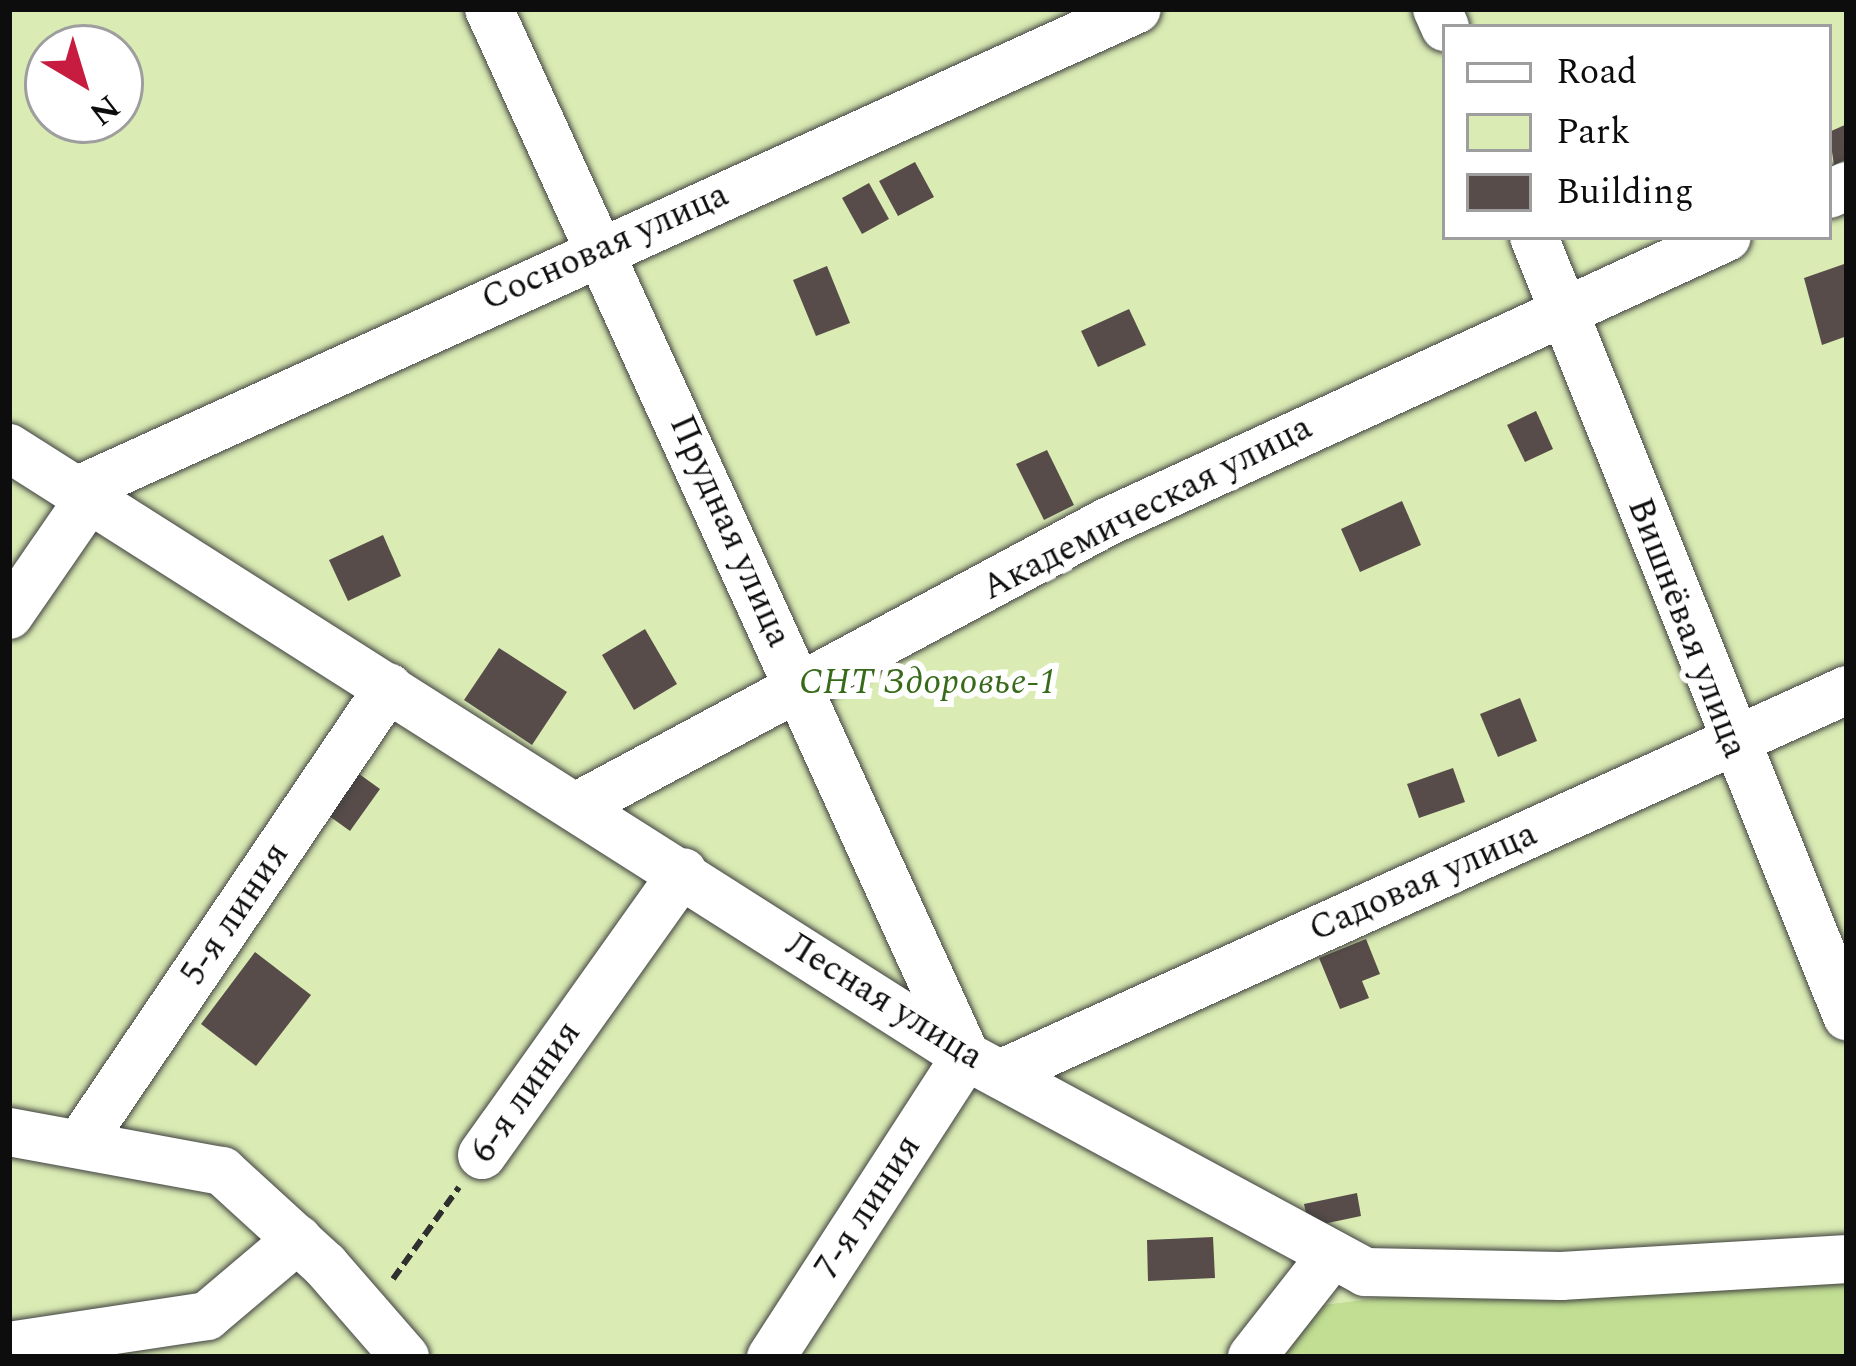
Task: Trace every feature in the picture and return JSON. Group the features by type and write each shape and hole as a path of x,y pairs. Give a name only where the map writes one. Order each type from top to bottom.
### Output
{"street":[{"name":"Прудная улица","path":"489,9 802,688 983,1065"},
{"name":"Сосновая улица","path":"82,495 601,247 1137,9"},
{"name":"Вишнёвая улица","path":"1535,240 1730,742 1847,1016"},
{"name":"Академическая улица","path":"579,805 1107,522 1563,307 1720,240"},
{"name":"Лесная улица","path":"9,448 983,1065 1365,1272 1562,1276 1847,1259"},
{"path":"9,615 82,495"},
{"name":"5-я линия","path":"81,1142 389,687"},
{"name":"Садовая улица","path":"983,1065 1847,690"},
{"name":"6-я линия","path":"482,1155 683,872"},
{"name":"7-я линия","path":"771,1357 983,1065"},
{"path":"9,1132 223,1171 298,1239 405,1357"},
{"path":"9,1346 207,1316 298,1239"},
{"path":"1252,1357 1331,1255"}],"path":[{"name":"6-я линия","path":"369,1312 482,1155"}],"green space":[{"name":"СНТ Здоровье-1","path":"9,9 1847,9 1847,1260 1561,1276 1296,1308 1247,1357 9,1357"},
{"path":"1847,1260 1847,1357 1247,1357 1296,1308 1561,1276"}],"building":[{"path":"1847,124 1847,159 1834,165 1832,152 1832,131"},
{"path":"915,162 934,197 898,216 879,181"},
{"path":"869,183 889,219 862,234 842,198"},
{"path":"1847,263 1847,336 1822,345 1804,278"},
{"path":"827,266 850,323 816,336 793,280"},
{"path":"1129,309 1146,345 1098,367 1081,331"},
{"path":"1536,411 1553,449 1525,462 1507,425"},
{"path":"1047,450 1074,505 1044,520 1016,464"},
{"path":"1402,501 1421,545 1360,572 1341,529"},
{"path":"383,535 401,576 348,601 329,560"},
{"path":"645,629 677,684 634,710 602,655"},
{"path":"499,648 567,692 532,745 464,700"},
{"path":"1520,698 1537,741 1498,757 1480,714"},
{"path":"1453,768 1465,802 1419,818 1407,784"},
{"path":"355,771 380,789 350,831 325,813"},
{"path":"1366,939 1380,974 1362,981 1369,998 1340,1009 1319,958"},
{"path":"255,952 311,995 256,1066 201,1024"},
{"path":"1357,1193 1361,1216 1309,1227 1304,1204"},
{"path":"1213,1237 1215,1278 1148,1281 1147,1240"}]}
